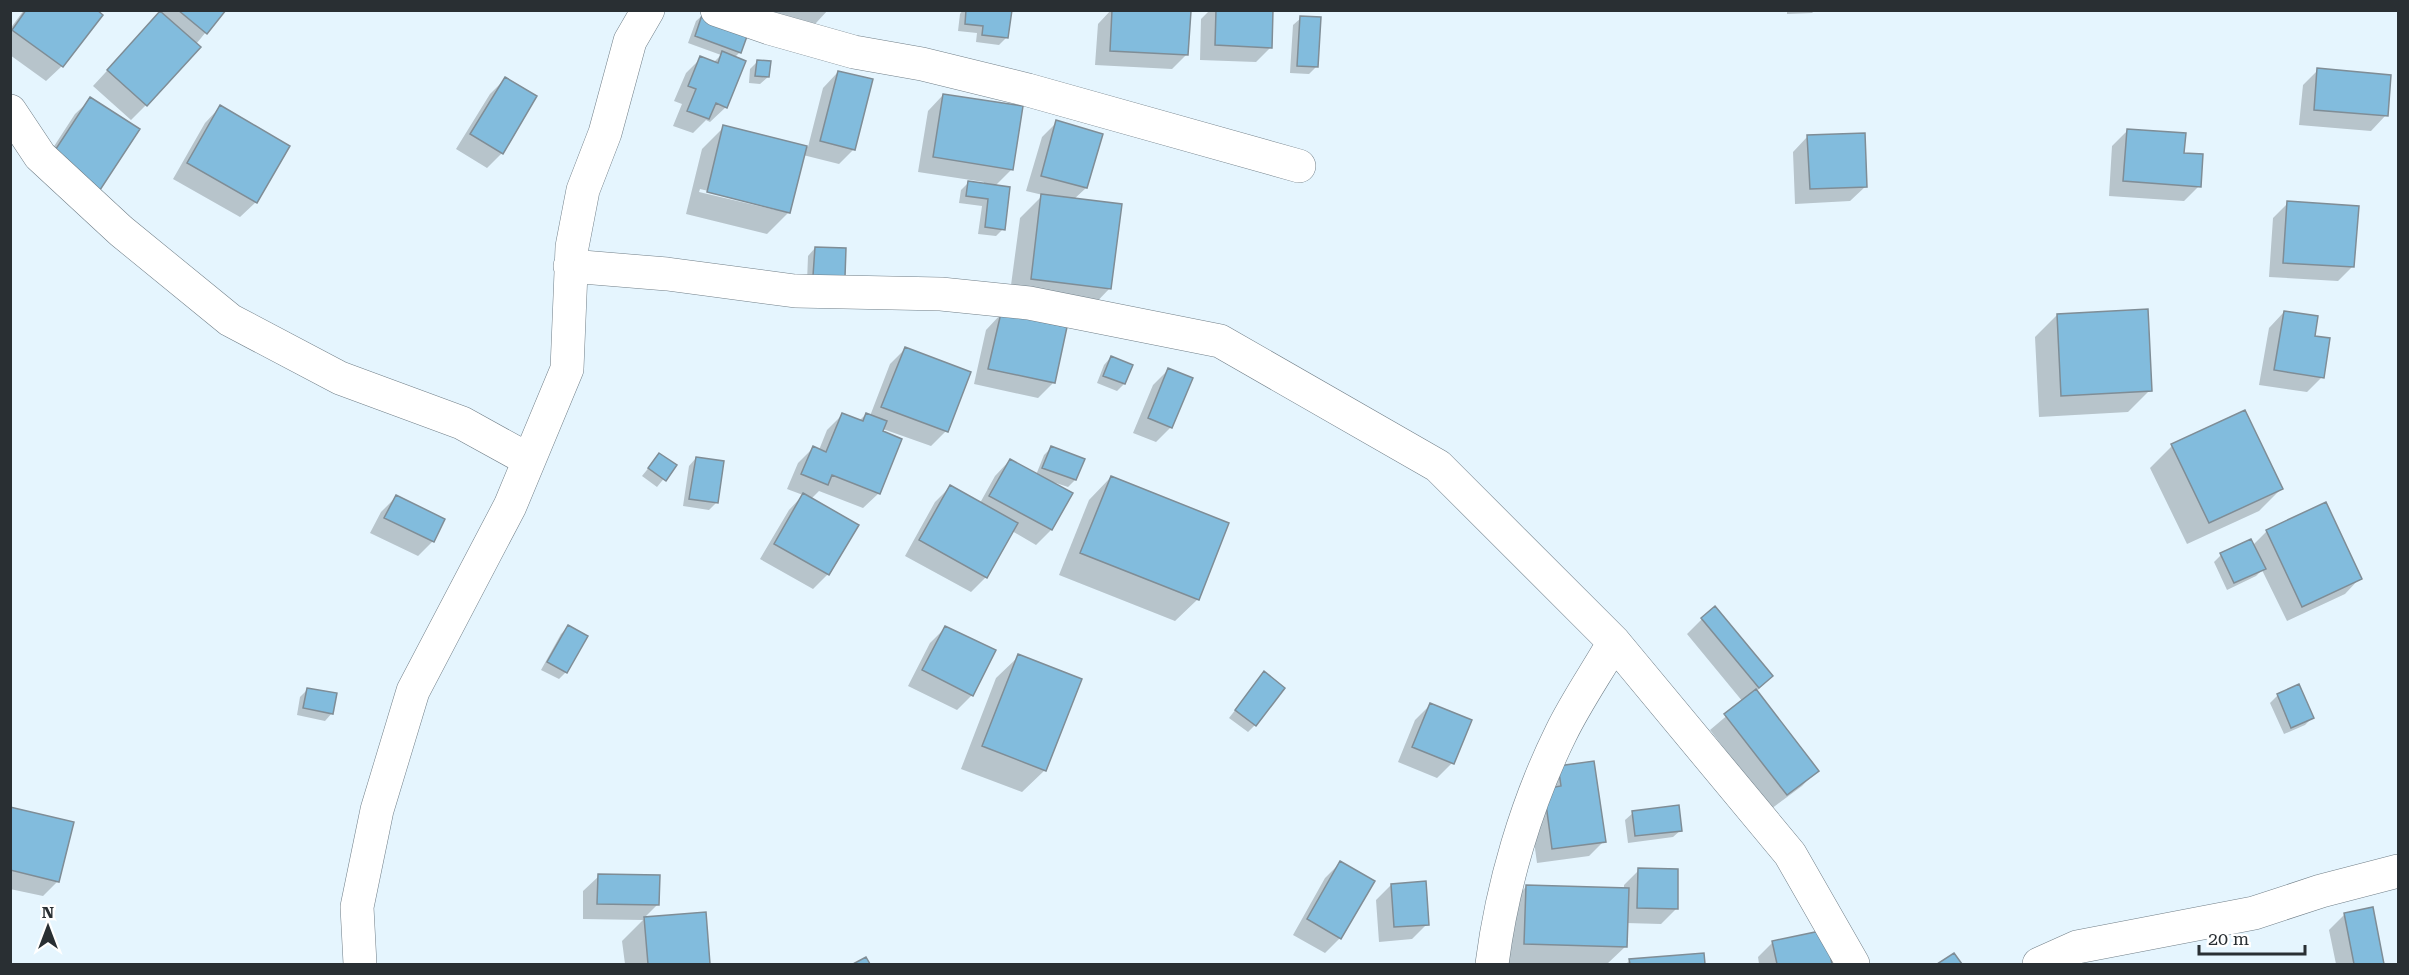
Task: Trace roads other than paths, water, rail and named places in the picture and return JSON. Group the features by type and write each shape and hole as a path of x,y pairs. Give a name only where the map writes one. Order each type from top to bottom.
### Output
{"street":[{"path":"360,964 357,907 377,810 413,690 510,506 567,369 570,266 583,190 604,133 630,41 648,10"},
{"path":"717,10 769,28 854,52 922,64 1028,90 1299,165"},
{"path":"10,111 40,156 122,231 230,320 340,378 462,423 529,460"},
{"path":"570,266 668,274 795,291 940,294 1029,303 1220,341 1438,466 1614,642 1790,854 1853,964"},
{"path":"1492,964 1499,912 1539,779 1562,731 1614,642"},
{"path":"2039,964 2077,947 2254,913 2321,891 2398,871"}]}
